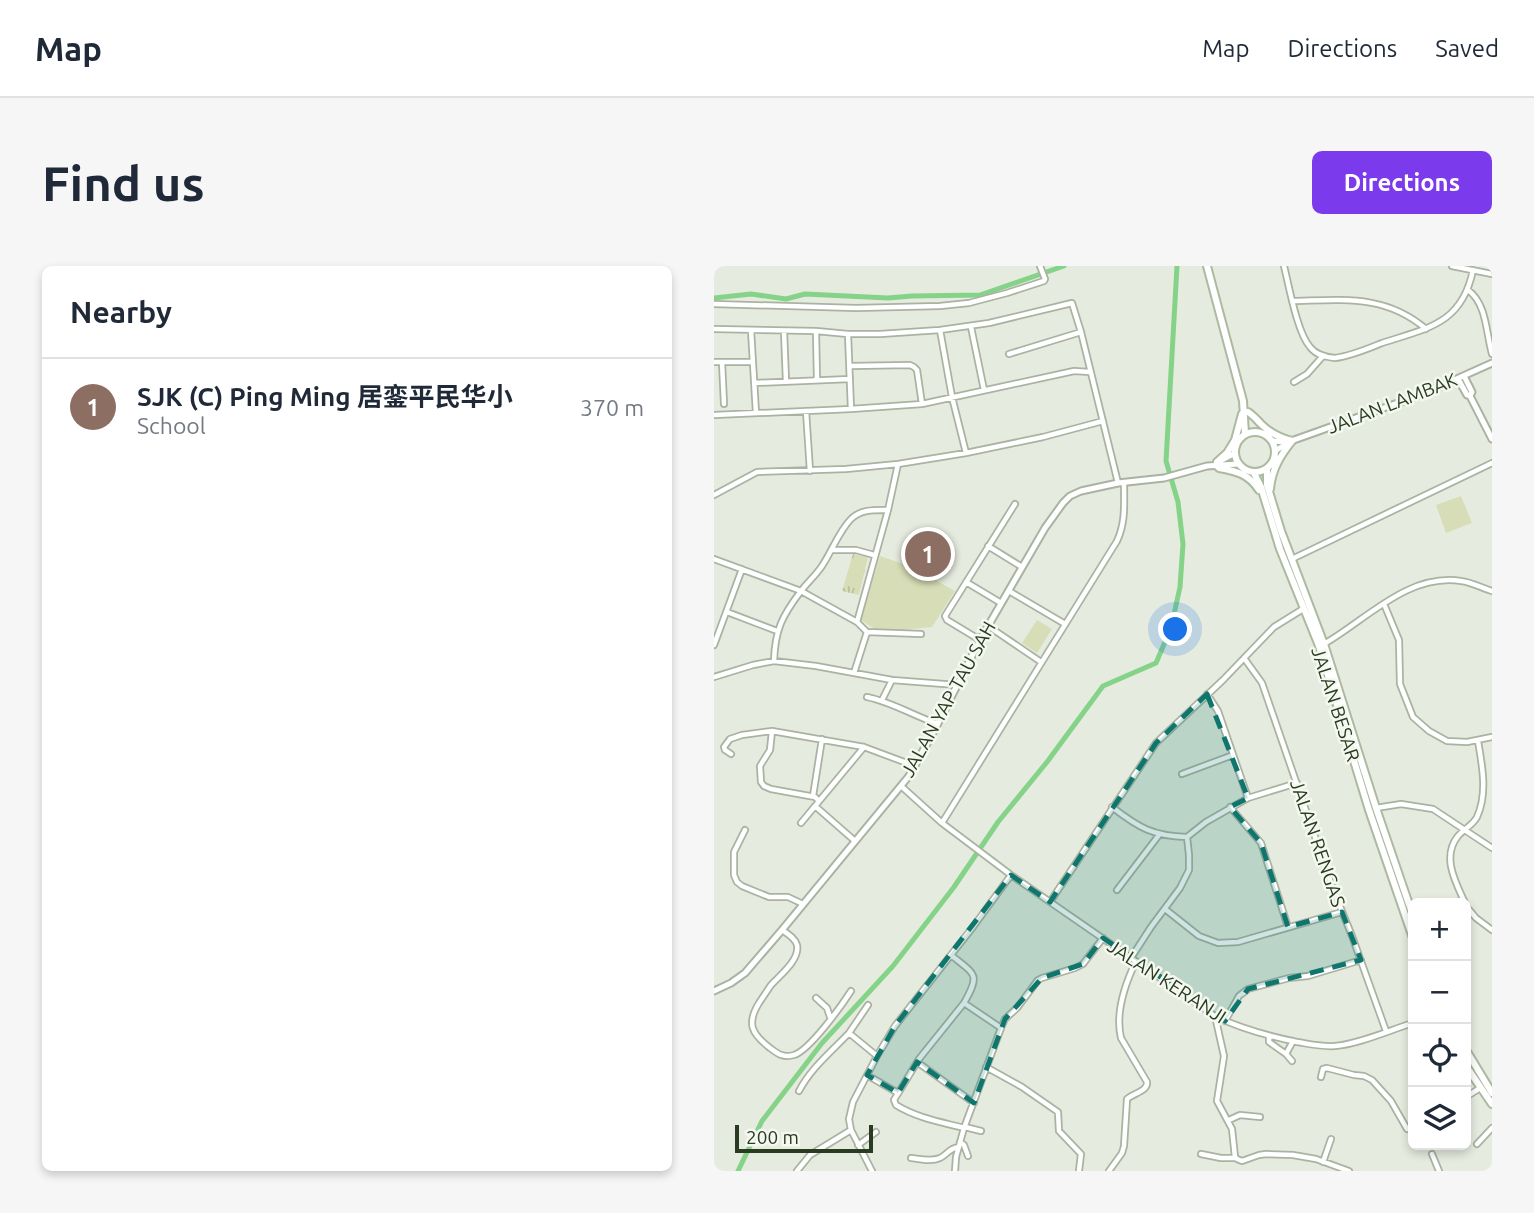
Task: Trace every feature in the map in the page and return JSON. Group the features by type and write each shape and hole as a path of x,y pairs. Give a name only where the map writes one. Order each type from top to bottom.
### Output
{"main road":[{"path":"1208,266 1246,412 1245,435"},
{"path":"1246,412 1251,412 1275,434 1292,441 1275,466 1267,496"},
{"path":"1246,412 1260,432 1272,441 1275,451 1273,461 1266,469 1254,473 1238,464 1235,453 1237,442 1245,435 1260,432"},
{"path":"1246,412 1241,417 1235,440 1217,464 1219,468 1250,478 1267,496"},
{"name":"JALAN BESAR","path":"1266,469 1267,496 1280,549 1319,646 1369,810 1408,923"},
{"name":"JALAN BESAR","path":"1254,473 1267,496 1293,559 1324,644 1408,901"},
{"path":"1471,1059 1492,1093"},
{"path":"1471,1074 1492,1104"}],"street":[{"path":"1284,266 1306,342 1315,352 1330,358 1341,357 1437,324 1460,304 1468,290 1473,270"},
{"path":"1451,266 1492,274"},
{"path":"714,304 856,308 940,306 969,303 1044,281 1042,271"},
{"path":"1468,290 1476,296 1481,306 1492,354"},
{"path":"1293,301 1352,300 1377,303 1407,314 1426,328"},
{"path":"714,329 848,334 940,330 971,327 1073,304 1121,483 1125,514 1121,534 942,823 901,786"},
{"path":"971,327 984,390"},
{"path":"751,330 756,413"},
{"path":"940,330 952,397 966,453"},
{"path":"784,331 786,381"},
{"path":"816,331 817,380"},
{"path":"1009,354 1081,332"},
{"path":"848,334 851,409"},
{"path":"1294,382 1313,369 1323,356"},
{"path":"714,362 753,362"},
{"path":"722,362 724,404"},
{"name":"JALAN LAMBAK","path":"1292,441 1423,394 1492,363"},
{"path":"850,366 914,367 917,370 922,404"},
{"path":"714,415 922,404 1074,371 1090,372"},
{"path":"1464,376 1472,392 1470,396"},
{"path":"754,383 850,379"},
{"path":"1458,379 1492,439"},
{"path":"806,411 810,471"},
{"path":"714,495 757,472 898,464 1043,437 1103,421"},
{"path":"1272,441 1292,441"},
{"path":"1275,451 1292,441"},
{"name":"JALAN YAP TAU SAH","path":"1217,464 1235,453"},
{"path":"1293,559 1492,463"},
{"path":"857,622 898,464"},
{"name":"JALAN YAP TAU SAH","path":"714,991 732,983 745,973 901,786 938,724 1001,603 1045,528 1063,503 1081,491 1164,478 1217,464 1238,464"},
{"path":"980,640 945,618 1015,504"},
{"path":"774,661 777,631 786,612 820,569 852,518 870,510 888,510"},
{"path":"988,546 1023,567"},
{"path":"832,550 856,550 874,555"},
{"path":"714,559 801,591 857,622 867,632 921,634"},
{"path":"714,645 742,569"},
{"path":"1324,644 1384,604 1420,584 1442,580 1462,581 1492,591"},
{"path":"966,582 1001,603"},
{"path":"1009,591 1065,624"},
{"path":"1384,604 1399,640 1401,684 1413,717 1429,732 1447,741 1478,741 1492,737"},
{"path":"1050,902 1156,743 1274,627 1303,609"},
{"path":"727,612 777,631"},
{"path":"988,626 1041,662"},
{"path":"854,673 867,632"},
{"name":"JALAN RENGAS","path":"1244,658 1262,683 1386,1031"},
{"path":"714,677 753,664 774,661 892,680 957,685"},
{"path":"882,700 892,680"},
{"path":"1207,694 1218,711 1248,798"},
{"path":"867,697 882,700 938,724"},
{"path":"731,754 724,747 730,739 754,732 772,731 864,747 915,766"},
{"path":"772,731 769,754 760,766 761,782 771,789 813,796"},
{"path":"822,739 813,796 817,804 855,841"},
{"path":"1463,898 1449,860 1457,838 1476,820 1480,808 1483,786 1478,741"},
{"path":"802,823 864,747"},
{"path":"1181,774 1233,755"},
{"path":"1112,807 1132,822 1159,835 1187,837 1206,822 1248,798 1297,783"},
{"path":"1376,808 1401,804 1433,809 1492,848"},
{"path":"1230,807 1261,843 1288,927"},
{"name":"JALAN KERANJI","path":"942,823 1011,875 1225,1021 1269,1037 1322,1046 1348,1044 1410,1024"},
{"path":"745,830 734,852 734,875 737,882 769,897 788,897 803,904"},
{"path":"1117,890 1159,835"},
{"path":"1109,1171 1124,1146 1128,1098 1148,1085 1121,1038 1119,1022 1123,997 1134,959 1151,927 1180,888 1189,870 1187,837"},
{"path":"872,1171 851,1130 849,1112 853,1102 895,1026 1011,875"},
{"path":"1165,909 1199,936 1218,943 1238,942 1342,912"},
{"path":"1471,912 1492,930"},
{"path":"782,930 791,936 796,944 796,956 754,1011 752,1030 761,1041 778,1055 788,1056 799,1052 822,1030 851,991"},
{"path":"955,1171 964,1128 1005,1020 1038,980 1083,964 1103,939"},
{"path":"951,955 968,970 974,978 974,984 964,1003 917,1062 895,1103 920,1117 981,1131"},
{"path":"1225,1021 1239,996 1248,989 1308,976 1361,960"},
{"path":"816,998 827,1008 831,1018"},
{"path":"964,1003 1001,1028"},
{"path":"799,1091 805,1079 849,1033 868,1005"},
{"path":"1214,1016 1224,1056 1217,1101 1232,1129 1236,1158"},
{"path":"849,1033 877,1056"},
{"path":"1269,1037 1269,1042 1292,1061"},
{"path":"1286,1054 1293,1041"},
{"path":"917,1062 974,1103"},
{"path":"986,1067 1022,1087 1058,1112 1059,1131 1081,1154 1079,1171"},
{"path":"1321,1077 1323,1069 1327,1068 1369,1078 1391,1101 1408,1129"},
{"path":"867,1074 898,1093"},
{"path":"1471,1094 1480,1088"},
{"path":"1228,1120 1240,1115 1261,1117"},
{"path":"1477,1144 1492,1128"},
{"path":"797,1171 810,1155 851,1130"},
{"path":"858,1145 876,1132"},
{"path":"1323,1162 1331,1139"},
{"path":"911,1158 938,1159 951,1148 960,1145 964,1145 968,1156"},
{"path":"1201,1154 1236,1158 1239,1161 1259,1154 1306,1157 1349,1171"},
{"path":"1432,1154 1439,1171"}],"highlighted area":[{"path":"1207,694 1248,798 1230,807 1261,843 1288,927 1342,912 1361,960 1248,989 1225,1021 1103,938 1083,964 1042,978 1005,1019 974,1103 917,1062 898,1093 867,1075 895,1026 1011,875 1050,902 1156,743"}],"green space":[{"path":"1461,496 1472,523 1446,533 1436,505"},
{"path":"853,554 868,557 859,595 842,591"},
{"path":"880,556 912,567 955,591 932,627 891,631 875,629 861,620"},
{"path":"1037,620 1052,629 1037,653 1022,643"}],"waterway":[{"path":"714,298 751,294 786,299 805,294 888,298 980,295 1064,266"},
{"path":"738,1171 762,1121 822,1043 893,966 954,887 998,822 1047,762 1103,686 1156,663 1171,628 1180,587 1183,544 1178,502 1166,461 1177,266"}],"place":[{"name":"SJK (C) Ping Ming 居銮平民华小","path":"928,554"}]}
